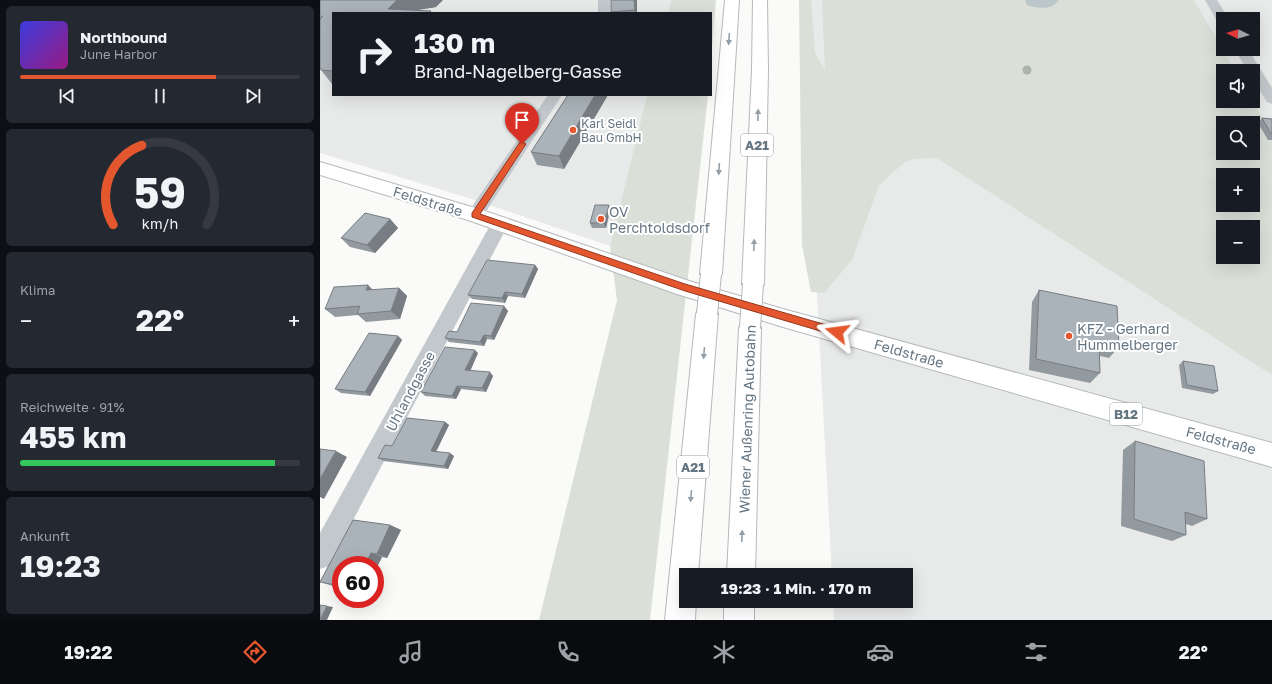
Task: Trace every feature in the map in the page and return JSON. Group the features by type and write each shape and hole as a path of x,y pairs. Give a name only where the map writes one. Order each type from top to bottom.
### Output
{"main road":[{"name":"A21","path":"680,620 711,274 732,0"},
{"name":"Wiener Außenring Autobahn","path":"740,568 753,284 762,2"},
{"name":"Feldstraße","path":"320,168 475,215 499,225 685,288 783,318 1272,455"},
{"path":"739,608 739,620"}],"street":[{"path":"604,0 604,12"},
{"path":"1211,0 1218,12"},
{"path":"1245,56 1272,99"},
{"path":"475,215 554,96"},
{"name":"Uhlandgasse","path":"320,557 499,225"}],"shaded area":[{"path":"320,0 671,0 668,12 332,12 332,96 647,96 610,246 472,199 320,153"},
{"path":"671,0 716,0 712,47 712,12 668,12"},
{"path":"799,0 811,0 815,53 825,70 822,0 1025,0 1055,5 1059,0 1194,0 1216,38 1216,56 1226,56 1231,64 1216,64 1216,108 1257,108 1272,134 1272,375 937,158 913,159 905,162 879,185 852,260 824,293 811,292 802,245"},
{"path":"804,0 1272,0 1272,620 834,620 833,608 913,608 913,568 832,568 802,16"},
{"path":"1025,0 1059,0 1053,6 1041,8 1027,5"},
{"path":"647,96 708,96 650,620 539,620 617,300 610,246"}],"building":[{"path":"320,0 397,0 388,9 431,11 332,12 332,71 321,70 320,67 320,19 323,16 320,18"},
{"path":"611,0 634,0 635,10 611,12"},
{"path":"567,96 594,96 559,156 531,152"},
{"path":"1262,118 1272,119 1272,135"},
{"path":"595,205 609,205 604,223 590,223"},
{"path":"365,213 390,219 367,245 341,238"},
{"path":"487,260 535,265 522,294 505,292 502,298 468,295"},
{"path":"368,285 366,290 399,288 391,311 357,314 360,306 325,309 334,287"},
{"name":"KFZ - Gerhard Hummelberger","path":"1039,290 1117,306 1119,347 1099,343 1100,373 1036,359"},
{"path":"471,303 504,306 491,336 484,335 480,342 445,338 449,331 457,332"},
{"path":"369,333 398,336 365,392 335,389"},
{"path":"445,347 475,350 465,370 490,372 482,388 457,386 452,396 421,392"},
{"path":"1183,361 1214,366 1218,391 1187,385"},
{"path":"407,418 445,422 431,451 450,453 444,466 378,458 385,445 392,446"},
{"path":"1135,441 1204,461 1207,519 1185,512 1186,535 1134,519"},
{"path":"320,449 336,451 320,479"},
{"path":"353,520 390,525 377,554 371,553 370,556 334,556"},
{"path":"332,559 332,584 320,582"},
{"path":"320,605 327,606 320,619"}],"place":[{"name":"Karl Seidl Bau GmbH","path":"573,130"},
{"name":"OV Perchtoldsdorf","path":"601,219"},
{"name":"KFZ - Gerhard Hummelberger","path":"1069,336"}],"route":[{"path":"522,144 475,215 499,225 685,288 783,318 837,332"}]}
